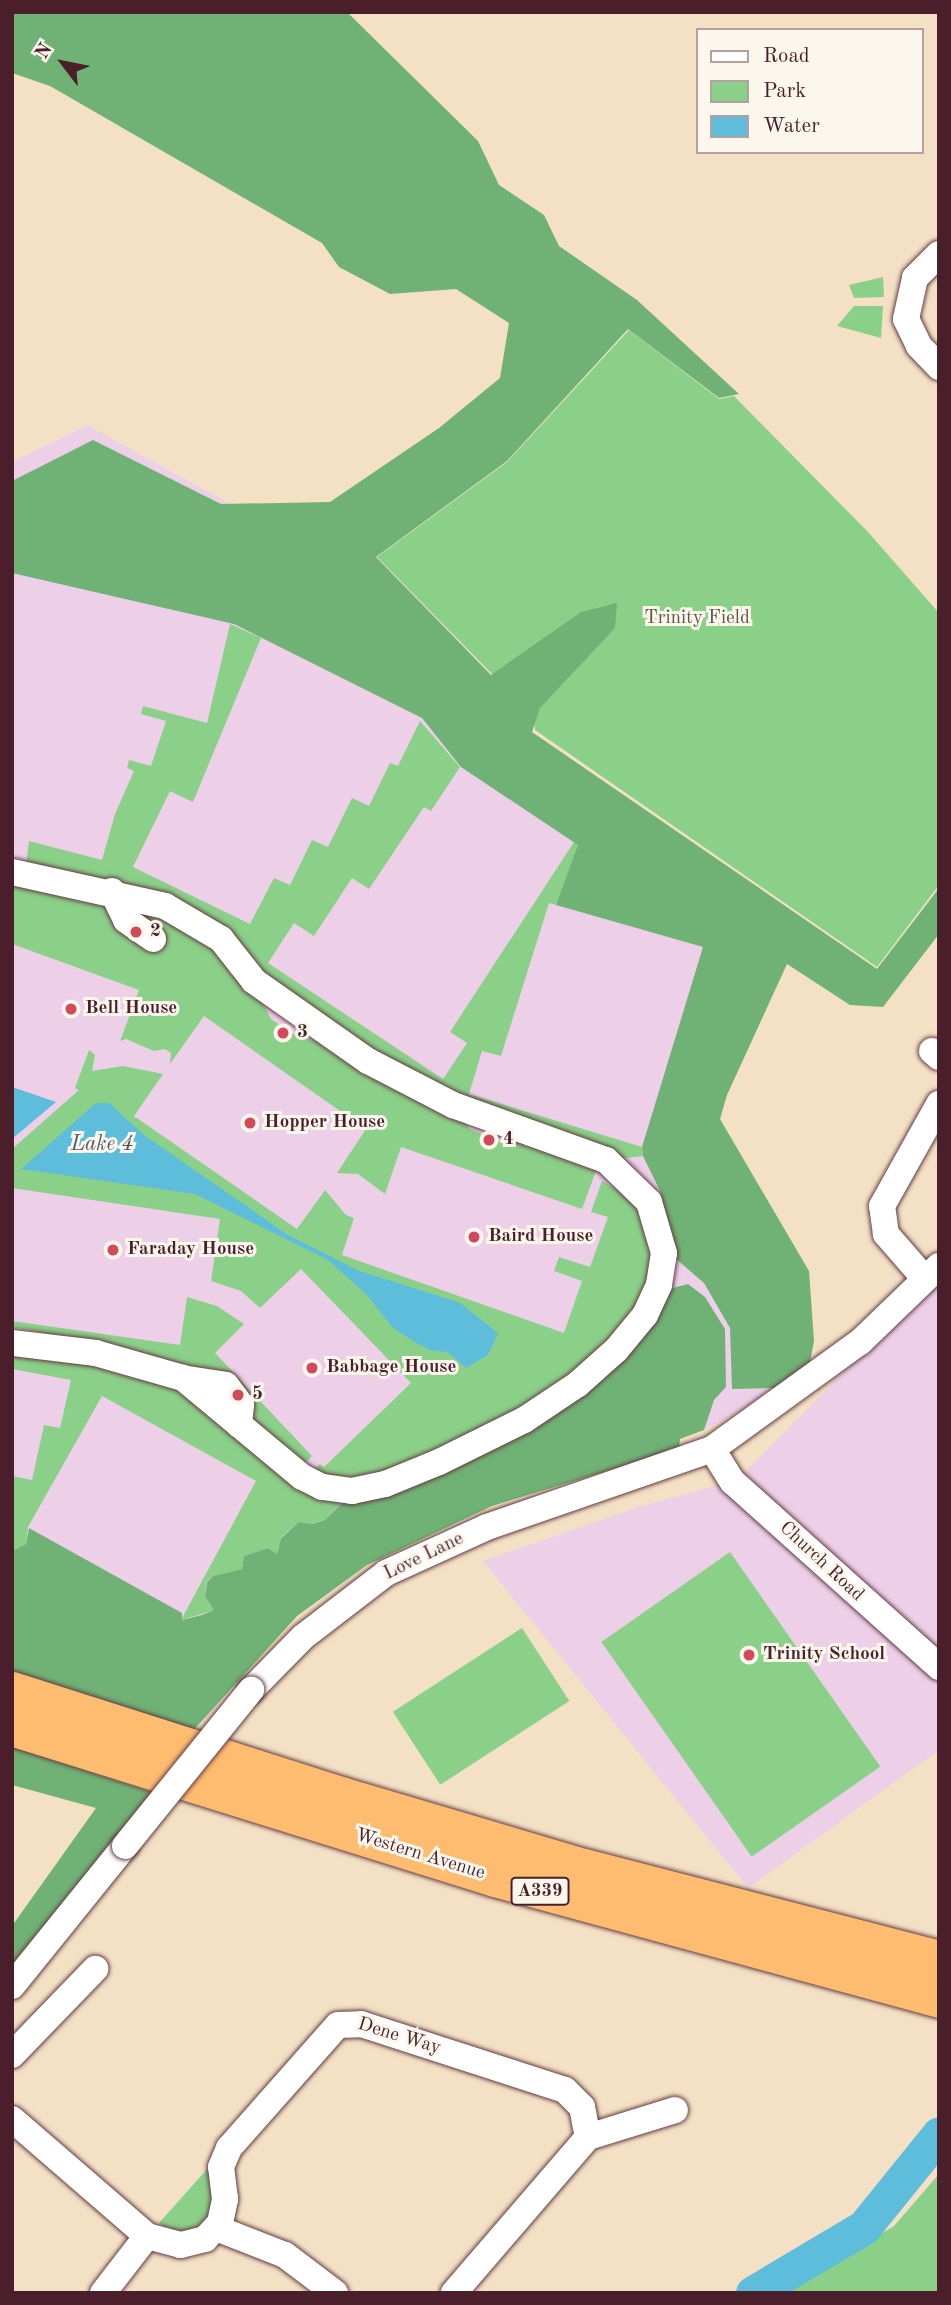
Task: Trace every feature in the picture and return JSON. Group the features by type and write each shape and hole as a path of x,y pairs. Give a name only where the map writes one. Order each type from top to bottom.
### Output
{"highway":[{"name":"Western Avenue","path":"12,1691 245,1766 584,1868 939,1960"},
{"name":"Western Avenue","path":"12,1727 507,1882 939,1999"}],"street":[{"path":"939,254 915,278 906,319 919,346 939,367"},
{"path":"12,872 112,891 165,906 205,927 221,939 254,981 337,1041 453,1105 590,1152 626,1175 649,1202 662,1235 663,1269 653,1299 634,1329 599,1368 524,1420 439,1462 368,1488 322,1487 271,1455 183,1378 127,1359 12,1343"},
{"path":"112,891 126,920 153,939"},
{"path":"932,1272 886,1234 882,1206 939,1104"},
{"name":"Love Lane","path":"12,1986 251,1690 303,1637 386,1573 487,1527 712,1449 860,1342 932,1272"},
{"path":"12,1328 44,1334 63,1349"},
{"name":"Church Road","path":"712,1449 733,1482 939,1667"},
{"path":"12,2055 95,1969"},
{"name":"Dene Way","path":"216,2228 223,2212 221,2167 229,2148 333,2028 345,2022 565,2090 582,2107 587,2137"},
{"path":"454,2293 587,2137 675,2110"},
{"path":"12,2119 147,2236 195,2244 216,2228 285,2255 335,2293"},
{"path":"103,2293 147,2236"}],"shaded area":[{"path":"87,425 238,508 729,920 714,1122 802,1364 745,1408 708,1428 398,1535 264,1627 12,1669 12,462"},
{"name":"Trinity School","path":"939,1275 939,1750 748,1888 483,1561 638,1507 737,1480"}],"green space":[{"path":"12,12 347,12 478,141 499,185 544,215 559,246 637,300 739,394 719,398 628,329 507,461 376,557 491,675 581,612 617,603 615,628 540,708 532,732 877,969 939,888 939,934 883,1007 850,1005 787,964 727,1095 720,1119 809,1271 814,1341 810,1362 778,1388 732,1389 730,1328 704,1283 668,1252 653,1200 661,1193 643,1156 642,1147 703,947 556,905 578,845 461,767 422,718 234,624 12,573 12,481 93,440 221,504 330,502 439,428 500,378 509,323 456,289 390,294 339,267 322,243 50,86 12,73"},
{"path":"883,277 884,297 854,298 849,285"},
{"path":"854,306 883,306 881,338 837,326"},
{"name":"Trinity Field","path":"629,330 719,399 734,396 868,532 939,613 939,885 877,967 535,730 531,698 492,674 377,557 507,462"},
{"path":"230,624 261,638 193,802 170,791 133,867 250,924 274,878 290,885 312,840 328,847 352,798 369,806 390,763 398,766 420,721 460,767 431,811 424,807 369,889 352,878 314,936 294,923 268,963 443,1079 467,1043 450,1032 574,842 578,845 571,870 556,905 549,903 501,1056 482,1051 469,1094 642,1147 643,1156 625,1158 615,1166 368,1061 222,938 25,873 29,841 102,860 115,814 134,771 127,768 129,760 151,766 166,721 141,714 143,706 207,723"},
{"path":"12,873 165,907 253,983 271,1019 298,1037 337,1043 452,1106 470,1129 503,1143 545,1138 600,1160 582,1209 401,1147 385,1194 358,1174 337,1173 366,1129 204,1016 170,1064 171,1053 165,1049 154,1051 126,1039 120,1041 139,990 12,944"},
{"path":"89,1050 95,1055 92,1071 123,1066 163,1074 134,1116 297,1229 325,1190 346,1215 354,1218 342,1255 564,1333 582,1281 554,1271 559,1257 590,1267 608,1217 591,1212 602,1181 642,1204 660,1244 642,1312 523,1417 352,1489 314,1469 320,1464 324,1467 411,1383 301,1269 260,1308 241,1291 211,1281 220,1219 12,1188 12,1149 79,1090 75,1088"},
{"path":"688,1284 705,1297 725,1329 726,1387 714,1400 704,1430 680,1439 679,1449 492,1506 367,1565 297,1616 190,1734 12,1676 12,1551 26,1544 29,1528 182,1613 182,1620 202,1615 214,1610 205,1596 207,1582 213,1576 242,1569 244,1556 268,1548 277,1554 281,1538 299,1522 313,1524 325,1520 351,1494 499,1438 669,1289"},
{"path":"187,1297 217,1306 244,1324 215,1353 312,1456 298,1472 271,1454 242,1405 63,1348 45,1333 12,1327 12,1321 180,1345"},
{"path":"12,1344 136,1363 350,1494 325,1520 312,1524 299,1522 281,1537 277,1554 268,1548 244,1556 242,1569 213,1576 206,1582 205,1596 215,1610 181,1620 256,1481 102,1396 28,1527 26,1544 12,1551 12,1476 32,1480 44,1425 60,1428 71,1380 12,1369"},
{"path":"730,1552 880,1767 752,1857 601,1642"},
{"path":"522,1628 569,1701 440,1785 393,1712"},
{"path":"12,1747 152,1792 12,1978 12,1926 96,1808 12,1785"},
{"path":"208,2168 215,2182 210,2219 191,2232 169,2231 159,2223"},
{"path":"939,2174 939,2293 779,2293 894,2226"}],"water":[{"path":"12,1087 56,1102 12,1139"},
{"name":"Lake 4","path":"96,1103 109,1103 144,1135 288,1235 357,1270 460,1303 498,1333 488,1355 466,1368 448,1352 430,1350 413,1341 392,1327 367,1295 328,1260 195,1194 21,1169"}],"waterway":[{"path":"753,2293 864,2227 939,2134"}],"place":[{"name":"2","path":"136,932"},
{"name":"Bell House","path":"71,1009"},
{"name":"3","path":"283,1033"},
{"name":"Hopper House","path":"250,1123"},
{"name":"4","path":"489,1140"},
{"name":"Baird House","path":"474,1237"},
{"name":"Faraday House","path":"113,1250"},
{"name":"Babbage House","path":"312,1368"},
{"name":"5","path":"238,1395"},
{"name":"Trinity School","path":"749,1655"}]}
